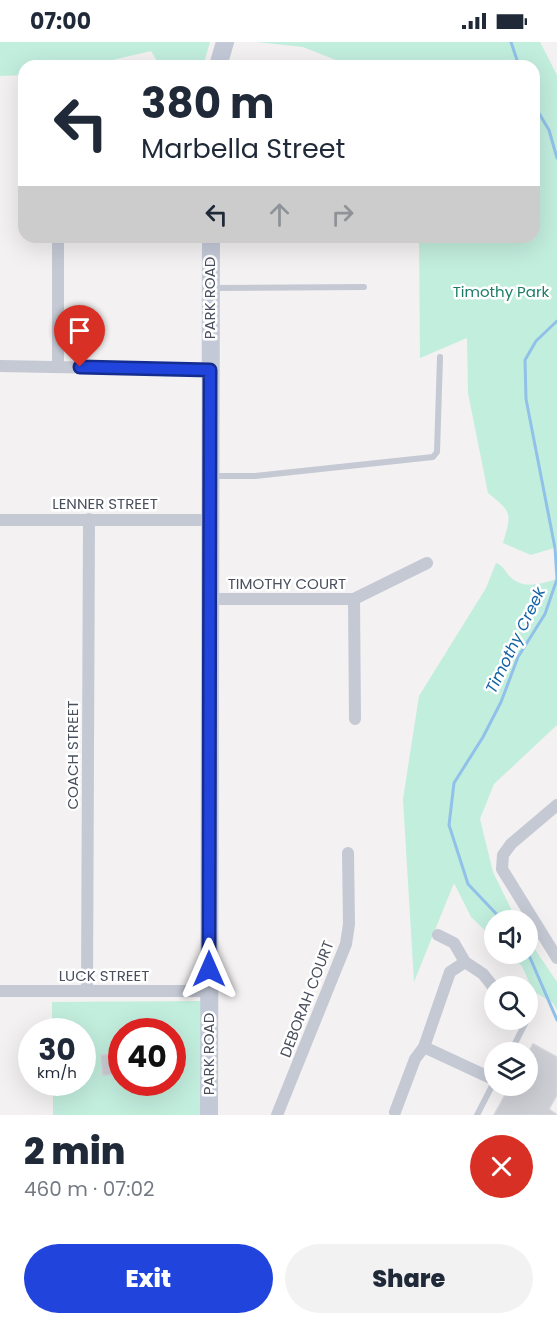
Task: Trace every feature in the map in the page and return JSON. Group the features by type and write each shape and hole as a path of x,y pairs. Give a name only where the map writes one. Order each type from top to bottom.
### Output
{"street":[{"path":"220,60 225,42"},
{"path":"58,243 58,366"},
{"name":"PARK ROAD","path":"209,1115 211,243"},
{"path":"0,366 210,370"},
{"name":"COACH STREET","path":"87,991 89,519"},
{"name":"LENNER STREET","path":"0,520 210,520"},
{"name":"TIMOTHY COURT","path":"210,599 354,599 427,563"},
{"path":"354,599 355,719"},
{"path":"557,805 512,844 503,855 502,869 557,958"},
{"name":"DEBORAH COURT","path":"279,1114 345,944 349,924 348,853"},
{"path":"438,935 454,943 465,962 485,976"},
{"path":"396,1114 415,1059 424,1047 450,972 465,962"},
{"name":"LUCK STREET","path":"0,991 209,991"},
{"path":"424,1047 484,1075"}],"lane":[{"path":"210,288 364,287"},
{"path":"211,476 255,476 433,457 437,452 440,357"},
{"path":"477,1115 487,1096"}],"green space":[{"path":"0,42 210,42 205,60 156,60 151,51 113,60 18,60 18,75 0,76"},
{"name":"Timothy Park","path":"256,42 540,42 557,75 557,547 531,555 503,543 509,519 506,509 488,493 468,393 467,338 420,358 419,243 540,243 540,60 336,60 303,47"},
{"path":"496,563 519,583 535,584 557,579 557,725 494,784 480,819 493,872 512,910 484,910 484,929 471,917 454,883 414,982 403,799 419,696 486,588"},
{"path":"538,954 557,982 557,1010 553,1003 538,994 538,976 526,976 520,964 538,964"},
{"path":"202,1001 203,1115 53,1115 53,1096 96,1096 96,1018 52,1018 52,1002"}],"building":[{"path":"538,1047 557,1057 557,1095 549,1109 557,1115 494,1115 504,1096 538,1096"},
{"path":"101,1055 108,1055 108,1075 103,1075"}],"waterway":[{"path":"511,42 517,60"},
{"path":"540,115 549,130 557,158"},
{"name":"Timothy Creek","path":"493,910 468,884 449,825 454,783 483,737 501,702 518,657 545,614 557,579 555,548 526,399 525,360 536,341 557,321"},
{"name":"Timothy Creek","path":"533,964 557,1020"}],"route":[{"path":"80,367 210,370 209,969"}]}
